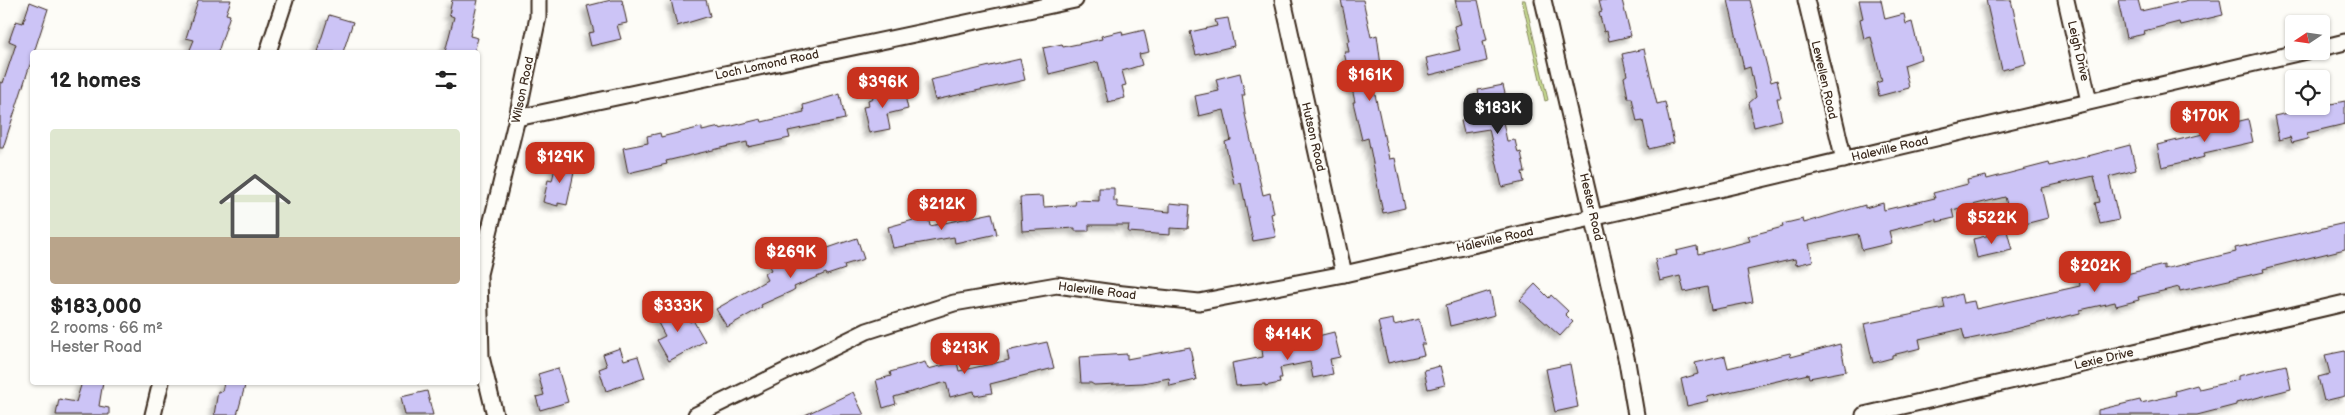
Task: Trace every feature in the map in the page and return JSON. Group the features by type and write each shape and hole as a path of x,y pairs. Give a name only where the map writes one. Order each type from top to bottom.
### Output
{"street":[{"path":"269,50 285,0"},
{"name":"Wilson Road","path":"480,270 518,118 538,17 538,0"},
{"name":"Loch Lomond Road","path":"518,118 1075,0"},
{"name":"Hutson Road","path":"1283,0 1344,274"},
{"name":"Hester Road","path":"1543,0 1627,362 1636,415"},
{"name":"Lewellen Road","path":"1806,0 1844,160"},
{"name":"Leigh Drive","path":"2066,0 2089,101"},
{"path":"2330,46 2345,42"},
{"name":"Haleville Road","path":"696,415 867,331 954,303 1057,285 1114,294 1199,302 1344,274 1594,218 2285,56"},
{"name":"Lexie Drive","path":"1864,415 2345,303"},
{"name":"Wilson Road","path":"480,316 481,357 495,415"},
{"path":"153,415 161,385"}],"green space":[{"path":"1522,0 1525,0 1548,100 1545,101"}],"building":[{"path":"198,0 231,0 226,14 230,15 219,50 190,50 194,40 186,38"},
{"path":"452,0 478,0 470,36 478,38 475,50 446,50 454,17 449,15"},
{"path":"611,0 622,0 627,23 617,25 621,39 591,46 588,33 594,32 587,6"},
{"path":"671,0 706,0 710,16 677,26"},
{"path":"1341,0 1363,0 1371,37 1377,35 1382,73 1371,76 1389,159 1395,158 1405,208 1383,213 1368,138 1362,140 1353,102 1355,102 1344,52 1349,52 1347,42 1350,41"},
{"path":"1455,0 1478,0 1487,40 1483,41 1487,61 1430,75 1426,58 1460,50 1454,26 1461,24"},
{"path":"1599,0 1622,0 1631,36 1609,41 1607,31 1604,32 1599,12 1602,11"},
{"path":"1728,0 1750,0 1771,82 1777,80 1781,98 1777,98 1782,120 1754,127 1749,103 1756,97 1750,67 1744,69"},
{"path":"1859,0 1881,0 1885,19 1904,14 1906,24 1912,22 1921,59 1904,65 1909,88 1879,96 1876,83 1882,81 1871,37 1864,39 1860,19 1863,18"},
{"path":"1986,0 2011,0 2026,64 2002,70"},
{"path":"2118,0 2138,0 2141,11 2189,0 2220,0 2223,15 2180,25 2179,22 2144,31 2145,34 2126,38"},
{"path":"30,2 48,9 35,50 30,50 30,65 3,148 0,148 0,82 3,83 16,44 9,41 16,21 23,23"},
{"path":"329,15 353,22 344,50 318,50"},
{"path":"1228,18 1234,46 1196,55 1190,32 1217,26 1215,20"},
{"path":"1144,30 1149,52 1139,54 1142,65 1122,71 1126,85 1122,86 1125,98 1108,102 1098,62 1049,74 1043,48 1062,44 1063,47 1102,39 1101,36 1122,31 1123,35"},
{"path":"1644,49 1657,104 1665,102 1674,143 1649,149 1643,121 1637,122 1632,98 1628,98 1624,77 1627,75 1622,54"},
{"path":"1020,59 1025,80 935,100 930,80"},
{"path":"1240,73 1245,95 1242,95 1245,114 1263,195 1270,193 1274,213 1271,214 1276,237 1253,241 1241,183 1234,184 1225,142 1231,140 1224,110 1199,116 1195,96 1219,91 1216,79"},
{"path":"1503,85 1510,115 1502,117 1507,141 1515,140 1518,153 1521,152 1525,172 1522,172 1524,182 1502,187 1489,129 1464,133 1461,121 1481,116 1483,113 1478,90"},
{"path":"890,89 891,94 904,91 908,109 887,114 890,129 869,133 863,107 869,106 868,100 873,98 872,93"},
{"path":"840,94 845,119 788,131 790,138 748,147 747,142 666,161 667,164 628,173 623,148 648,143 647,136 660,133 661,137 702,127 702,131 720,127 720,129 761,119 762,122 804,112 803,105"},
{"path":"2345,101 2345,124 2307,133 2308,139 2292,143 2290,137 2279,140 2274,116 2285,114 2330,115 2330,104"},
{"path":"2248,119 2253,142 2204,153 2205,157 2162,167 2157,145 2207,133 2207,129"},
{"path":"2130,145 2136,170 2109,177 2119,220 2100,224 2095,203 2100,202 2094,176 2041,188 2048,218 2013,227 2005,197 1952,210 1954,218 1937,222 1937,219 1889,231 1892,243 1862,250 1858,234 1809,244 1813,261 1796,265 1795,259 1747,270 1753,302 1711,310 1707,287 1684,292 1680,276 1660,281 1655,260 1677,255 1676,251 1697,246 1698,254 1750,241 1748,236 1783,227 1782,224 1803,219 1804,223 1865,205 1865,208 1883,203 1884,210 1935,198 1933,193 1968,184 1967,180 1986,176 1987,179 2049,163 2050,166"},
{"path":"557,159 576,163 567,205 558,203 558,206 543,202 548,180 552,181"},
{"path":"1099,188 1114,188 1114,201 1117,201 1117,207 1170,212 1170,203 1190,205 1188,229 1170,228 1170,235 1128,232 1129,225 1089,225 1089,231 1075,231 1075,228 1022,231 1020,197 1043,196 1044,207 1075,205 1076,200 1099,201"},
{"path":"992,213 997,234 955,243 954,237 893,248 888,227 928,216 930,226"},
{"path":"2345,223 2345,249 2263,269 2264,272 2180,291 2179,287 2138,297 2139,300 2116,306 2115,302 2080,310 2080,313 1965,340 1962,329 1919,339 1921,348 1892,355 1892,358 1873,363 1864,324 1945,308 1943,299 1961,294 1963,303 1974,301 1976,309 2080,286 2079,278 2094,274 2097,281 2164,265 2164,269 2236,252 2235,248"},
{"path":"2007,231 2012,250 1977,258 1973,239"},
{"path":"857,238 864,259 844,265 845,269 827,275 826,273 794,287 795,289 792,291 761,305 762,307 727,327 716,309 767,280 764,274 771,270 768,264 782,258 784,263"},
{"path":"1535,284 1549,298 1551,295 1568,311 1565,314 1573,322 1560,336 1520,300"},
{"path":"1490,291 1495,315 1450,326 1446,305"},
{"path":"680,305 690,322 693,320 705,341 669,361 657,340 665,336 656,319"},
{"path":"1393,319 1394,325 1419,319 1425,344 1421,344 1424,355 1388,363 1378,322"},
{"path":"1334,332 1340,357 1330,359 1333,374 1313,378 1310,362 1280,368 1282,378 1279,378 1280,383 1265,386 1265,384 1236,386 1232,363 1263,357 1262,350"},
{"path":"1047,342 1054,368 990,384 992,393 975,396 974,391 950,397 946,382 894,397 896,404 883,408 876,380 891,376 890,372 925,362 928,369 957,362 959,371 1009,360 1007,351"},
{"path":"1840,344 1846,371 1809,378 1808,374 1707,397 1708,401 1687,406 1681,379 1698,374 1695,363 1725,356 1728,368 1790,353 1791,357"},
{"path":"1190,347 1196,380 1170,386 1169,378 1143,383 1094,385 1091,383 1081,383 1079,357 1127,354 1127,359"},
{"path":"620,348 624,360 638,356 645,378 606,391 599,369 607,366 603,354"},
{"path":"2345,351 2345,396 2324,401 2318,377 2330,374 2325,355"},
{"path":"1570,364 1578,407 1555,412 1546,369"},
{"path":"2286,365 2291,389 2236,403 2236,405 2197,415 2098,415 2098,410 2140,400 2141,403 2176,395 2175,391 2197,385 2199,389 2238,380 2238,376"},
{"path":"1440,366 1445,385 1428,389 1424,370"},
{"path":"558,368 568,402 540,410 536,397 544,395 538,374"},
{"path":"81,385 102,385 99,406 109,408 109,415 56,415 59,399 76,402"},
{"path":"223,385 245,385 237,415 214,415 218,391 222,392"},
{"path":"427,391 433,415 405,415 401,397"},
{"path":"853,392 864,415 805,415"}]}
